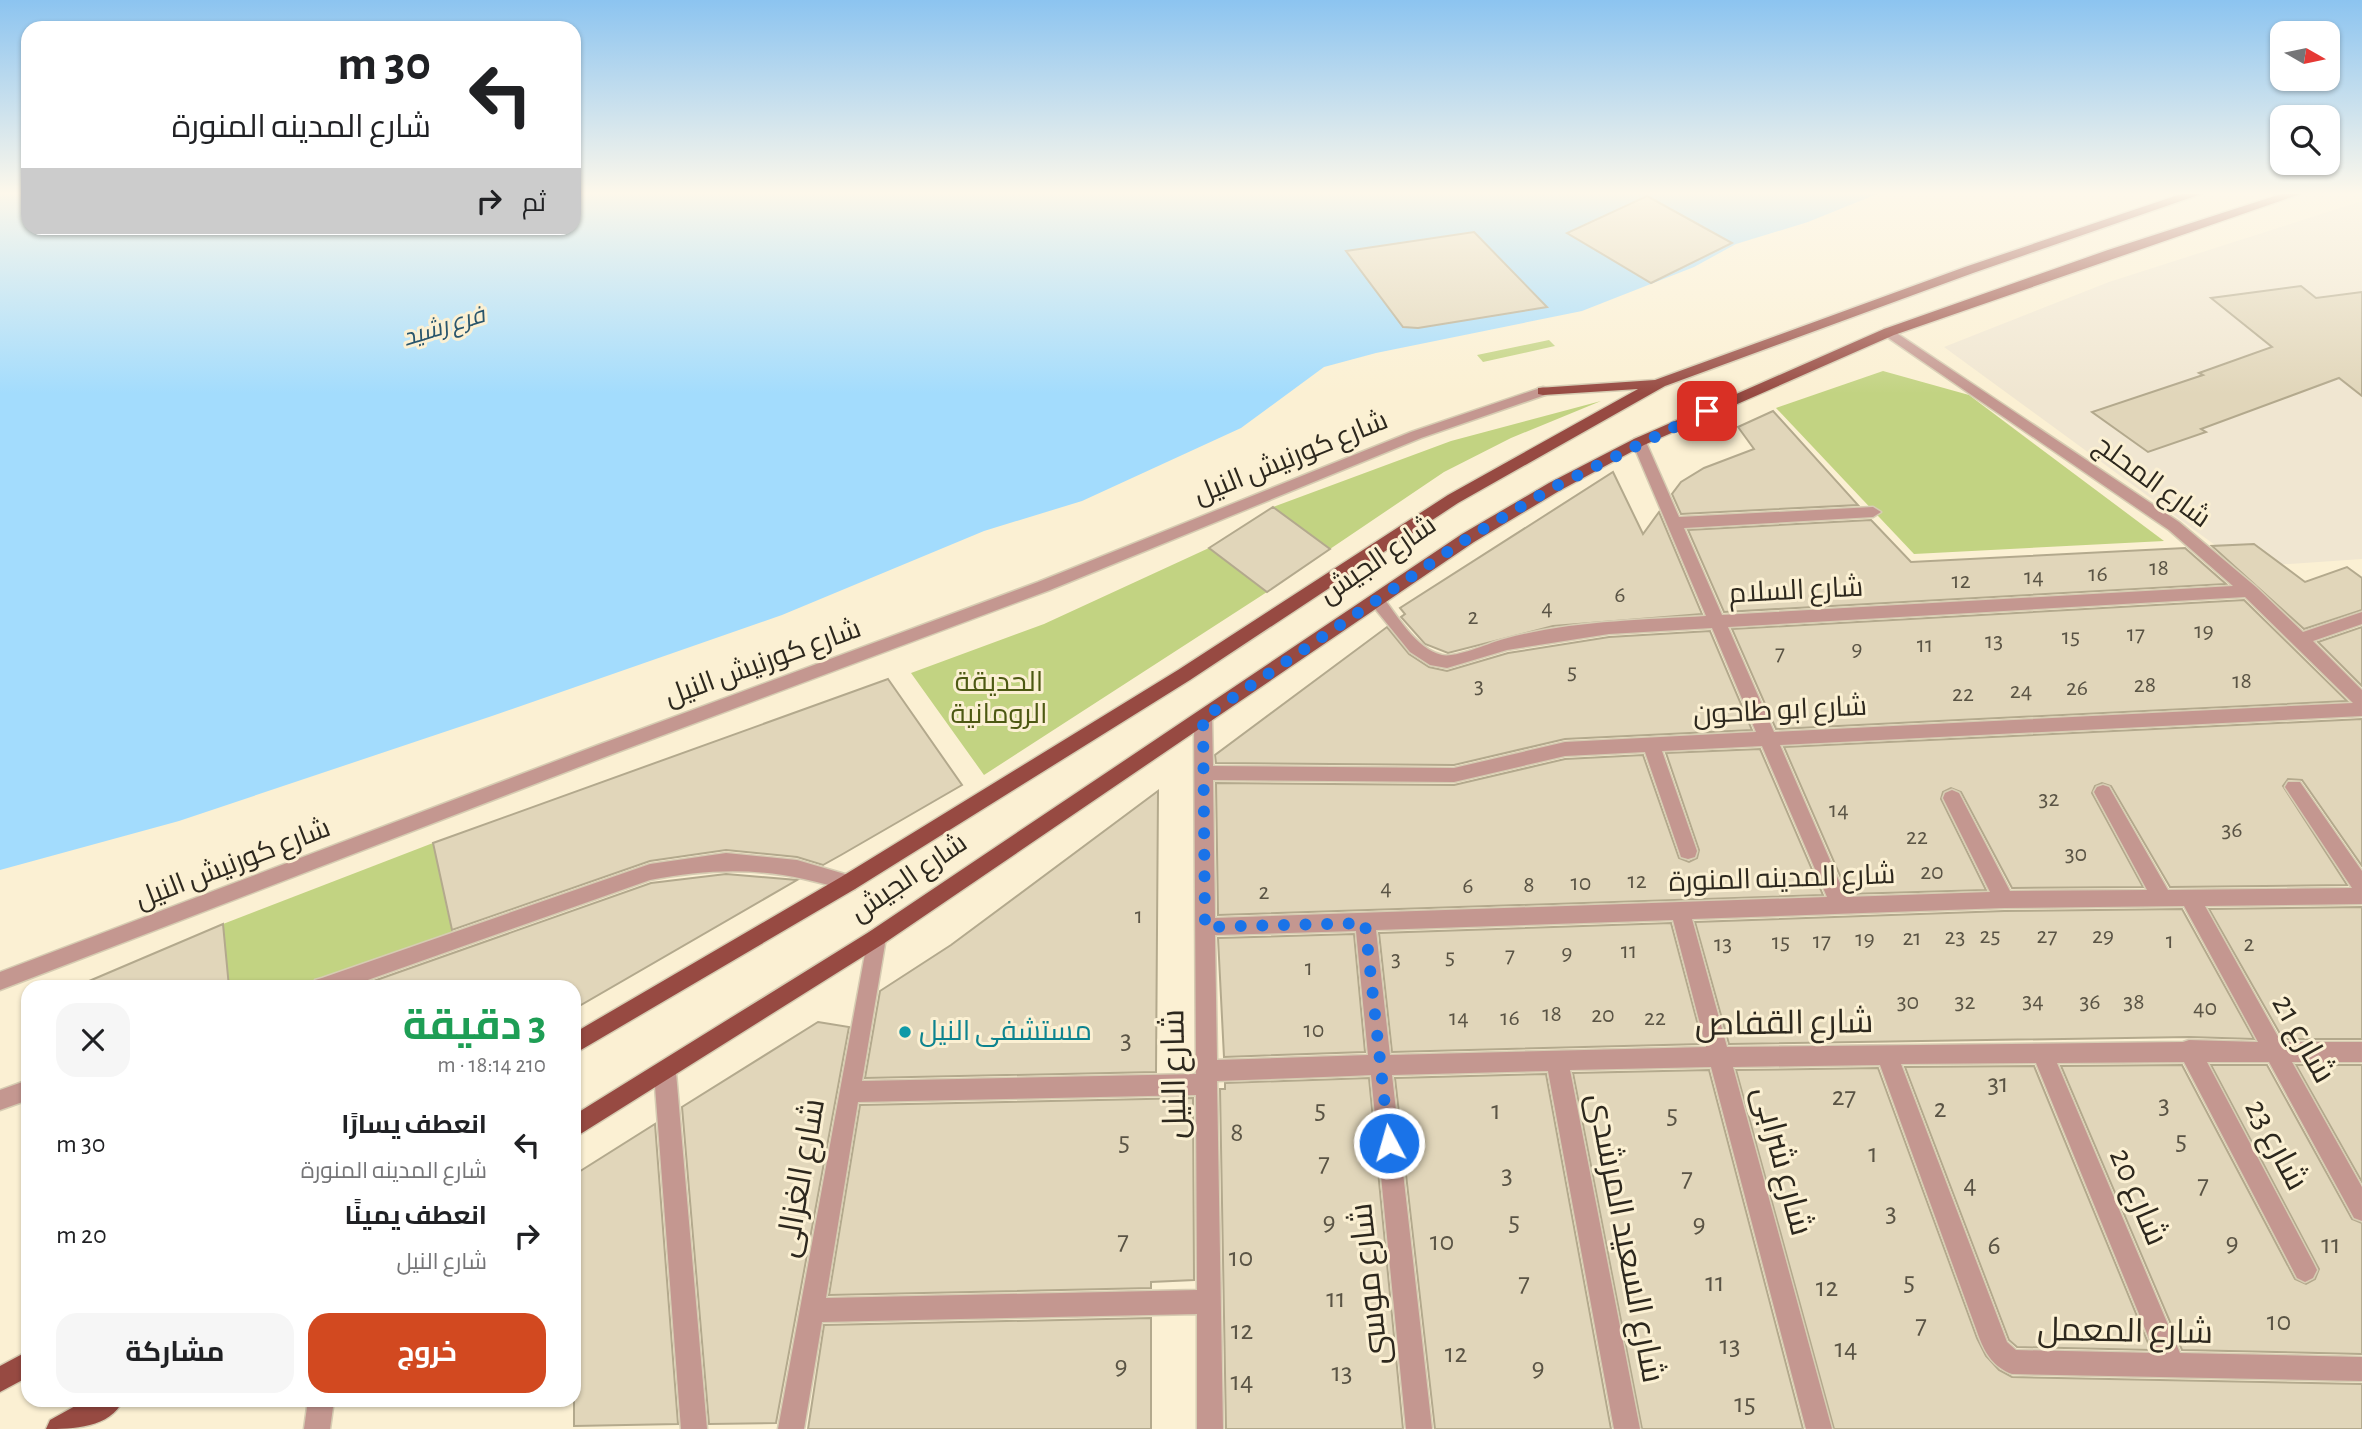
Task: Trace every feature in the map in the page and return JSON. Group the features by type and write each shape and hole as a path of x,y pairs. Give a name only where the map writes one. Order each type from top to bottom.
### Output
{"main road":[{"name":"شارع الجيش","path":"581,1040 848,883 1184,675 1453,499 1660,383 1996,261"},
{"name":"شارع الجيش","path":"581,1123 665,1073 876,939 1489,525 1639,442 1889,332 2090,261"},
{"path":"1543,391 1660,383"},
{"path":"0,1380 21,1367"},
{"path":"59,1429 98,1407"}],"street":[{"name":"شارع المحلج","path":"1889,332 2174,526 2250,591 2362,701"},
{"name":"شارع كورنيش النيل","path":"0,981 604,750 1045,586 1416,435 1543,391"},
{"path":"1639,442 1840,905"},
{"path":"1674,523 1874,512"},
{"name":"شارع السلام","path":"1376,600 1423,655 1438,662 1557,634 1609,628 2250,591"},
{"path":"2301,639 2362,618"},
{"name":"شارع ابو طاحون","path":"1204,773 1454,775 1476,773 1541,752 1651,744 2362,709"},
{"name":"شارع النيل","path":"1203,718 1210,1429"},
{"path":"1651,744 1688,851"},
{"path":"2294,787 2362,887"},
{"path":"2103,792 2162,898"},
{"path":"1952,799 2004,900"},
{"path":"342,980 650,872 692,863 734,860 774,862 812,870 848,883"},
{"name":"شارع المدينه المنورة","path":"1205,927 2004,900 2362,896"},
{"name":"شارع 21","path":"2190,898 2362,1210"},
{"name":"شارع شرابى","path":"1681,910 1819,1429"},
{"name":"شارع موسى","path":"1365,923 1419,1429"},
{"name":"شارع الغزالى","path":"791,1429 876,939"},
{"name":"شارع القفاص","path":"850,1093 1207,1078 1380,1064 1557,1059 2189,1050 2362,1052"},
{"name":"شارع 23","path":"2189,1050 2305,1270"},
{"name":"شارع 20","path":"2042,1052 2173,1366"},
{"name":"شارع المعمل","path":"1887,1054 1998,1352 2012,1362 2362,1369"},
{"name":"شارع السعيد المرشدى","path":"1557,1059 1627,1429"},
{"path":"665,1073 694,1429"},
{"path":"0,1100 21,1092"},
{"path":"813,1310 1208,1302"},
{"path":"317,1429 320,1407"}],"shaded area":[{"path":"2176,261 2362,261 2362,559 2245,567 1944,347 2109,282"}],"green space":[{"path":"1549,340 1555,346 1483,362 1477,355"},
{"path":"1883,371 1969,395 2164,541 1914,554 1776,408"},
{"path":"1601,401 1511,438 1444,472 1330,549 1273,507 1451,441"},
{"name":"الحديقة الرومانية","path":"1209,548 1267,592 984,775 911,673 1044,624"},
{"path":"433,843 452,932 334,980 228,980 223,924"}],"water":[{"name":"فرع رشيد","path":"0,261 1706,261 1582,311 1376,353 1324,367 1241,428 1082,501 984,531 782,615 179,821 0,870"}],"building":[{"path":"1353,261 1502,261 1547,307 1418,328 1403,327"},
{"path":"1614,261 1696,261 1651,283"},
{"path":"2301,286 2316,298 2362,292 2362,396 2339,378 2201,429 2206,432 2148,452 2092,412 2203,375 2199,373 2272,347 2211,298"},
{"path":"1773,411 1858,505 1681,514 1672,494 1681,482 1704,468 1754,449 1738,427"},
{"path":"1613,472 1643,534 1659,512 1702,614 1553,626 1448,653 1425,644 1401,617 1405,614 1400,608"},
{"path":"1273,507 1330,549 1267,592 1209,548"},
{"path":"1871,520 1911,562 2185,548 2226,584 1724,612 1688,530"},
{"path":"2254,544 2305,582 2347,567 2362,578 2362,610 2304,629 2212,546"},
{"path":"2244,600 2347,701 1776,729 1732,629"},
{"path":"1387,627 1409,654 1429,667 1447,671 1508,653 1609,637 1710,631 1752,730 1565,739 1454,765 1216,763 1215,755"},
{"path":"2362,627 2362,686 2318,642"},
{"path":"888,679 962,785 823,865 797,857 726,850 650,861 452,930 433,843"},
{"path":"2362,719 2362,866 2302,780 2288,779 2283,786 2347,885 2170,887 2111,786 2102,783 2095,786 2092,793 2143,887 2012,888 1961,792 1951,788 1943,792 1941,799 1986,890 1848,894 1784,747"},
{"path":"1760,749 1823,895 1218,915 1216,783 1454,785 1565,759 1643,755 1679,858 1689,862 1697,858 1699,850 1666,753"},
{"path":"1158,791 1156,1072 865,1078 880,991 951,945"},
{"path":"726,874 797,880 581,1005 581,980 376,980 651,883"},
{"path":"2362,907 2362,1039 2283,1039 2209,909"},
{"path":"2182,909 2254,1039 2189,1037 1729,1044 1695,922 2004,911"},
{"path":"1671,923 1703,1044 1392,1052 1379,933"},
{"path":"223,924 228,980 91,980"},
{"path":"1354,934 1365,1052 1224,1057 1218,938"},
{"path":"818,1022 849,1027 776,1423 709,1424 682,1107"},
{"path":"2182,1065 2295,1279 2306,1284 2315,1279 2319,1269 2211,1065 2267,1065 2352,1219 2362,1223 2362,1354 2182,1350 2061,1066"},
{"path":"2296,1065 2362,1065 2362,1182"},
{"path":"2034,1066 2151,1350 2017,1347 2009,1340 1905,1067"},
{"path":"1878,1068 1977,1338 1986,1356 1999,1370 2012,1377 2362,1384 2362,1429 1834,1429 1736,1070"},
{"path":"1709,1070 1803,1429 1642,1429 1573,1073"},
{"path":"1546,1074 1611,1429 1435,1429 1395,1078"},
{"path":"1369,1078 1403,1429 1226,1429 1220,1089 1225,1089 1225,1083"},
{"path":"1193,1098 1194,1280 1151,1282 1151,1288 829,1295 860,1105"},
{"path":"655,1124 678,1424 574,1426 574,1407 581,1407 581,1171"},
{"path":"1151,1318 1151,1429 808,1429 824,1325"}],"place":[{"name":"مستشفى النيل","path":"905,1032"}],"route":[{"path":"1389,1143 1365,923 1205,927 1203,718 1468,538 1554,487 1639,442 1707,411"}]}
